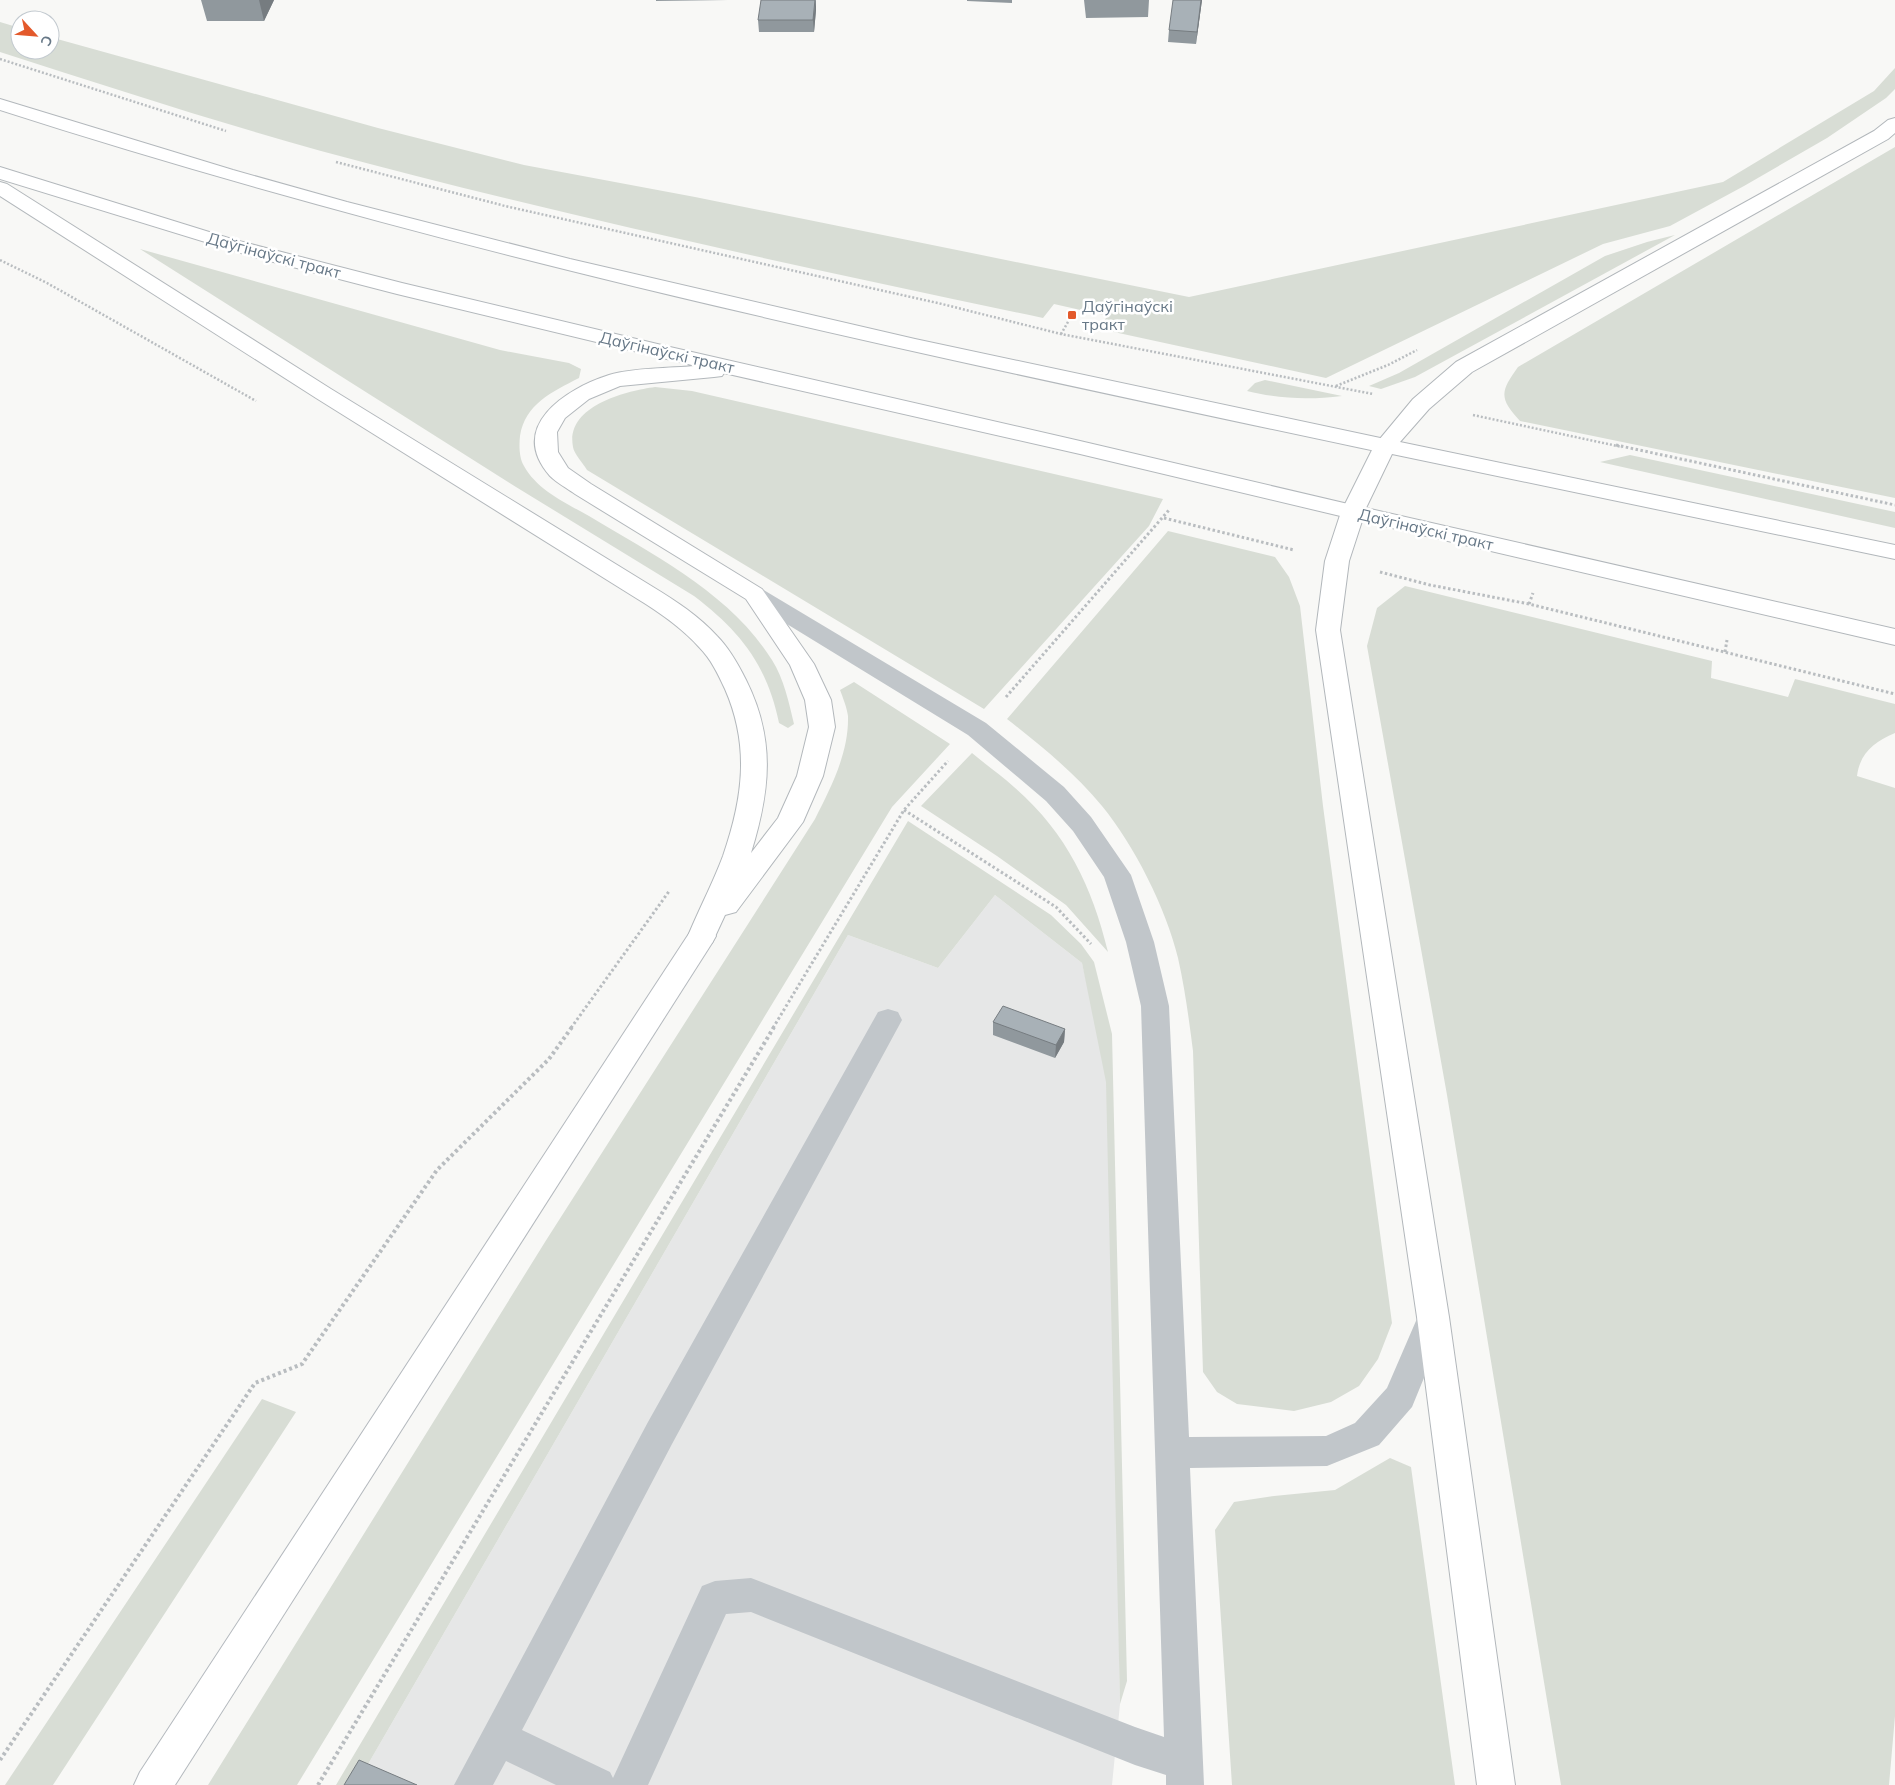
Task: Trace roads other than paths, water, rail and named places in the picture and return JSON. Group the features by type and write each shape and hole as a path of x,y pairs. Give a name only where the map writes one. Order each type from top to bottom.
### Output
{"main road":[{"path":"0,104 118,143 423,230 514,253 774,314 1384,446 1895,552"},
{"path":"1496,1785 1433,1317 1328,630 1337,561 1353,512 1384,446 1421,404 1464,367 1720,227 1881,135 1895,124"},
{"name":"Даўгінаўскі тракт","path":"0,173 258,252 471,306 1189,472 1353,512 1895,636"},
{"path":"0,188 140,274 369,423 589,557 657,601 701,634 726,666 736,688 750,721 754,756 751,795 740,846 702,936"},
{"path":"153,1785 702,936 790,822 810,776 822,727 818,700 802,664 754,594 583,489 559,472 547,452 546,432 556,414 581,394 616,380 739,369"}],"lane":[{"path":"754,594 977,729 1055,794 1082,824 1117,875 1140,942 1155,1006 1185,1774"},
{"path":"473,1785 660,1433 888,1020"},
{"path":"1173,1453 1327,1451 1367,1434 1400,1397 1433,1317"},
{"path":"629,1785 715,1598 751,1596 1126,1742 1185,1774"},
{"path":"498,1738 597,1785"}],"place":[{"name":"Даўгінаўскі тракт","path":"1072,315"}]}
